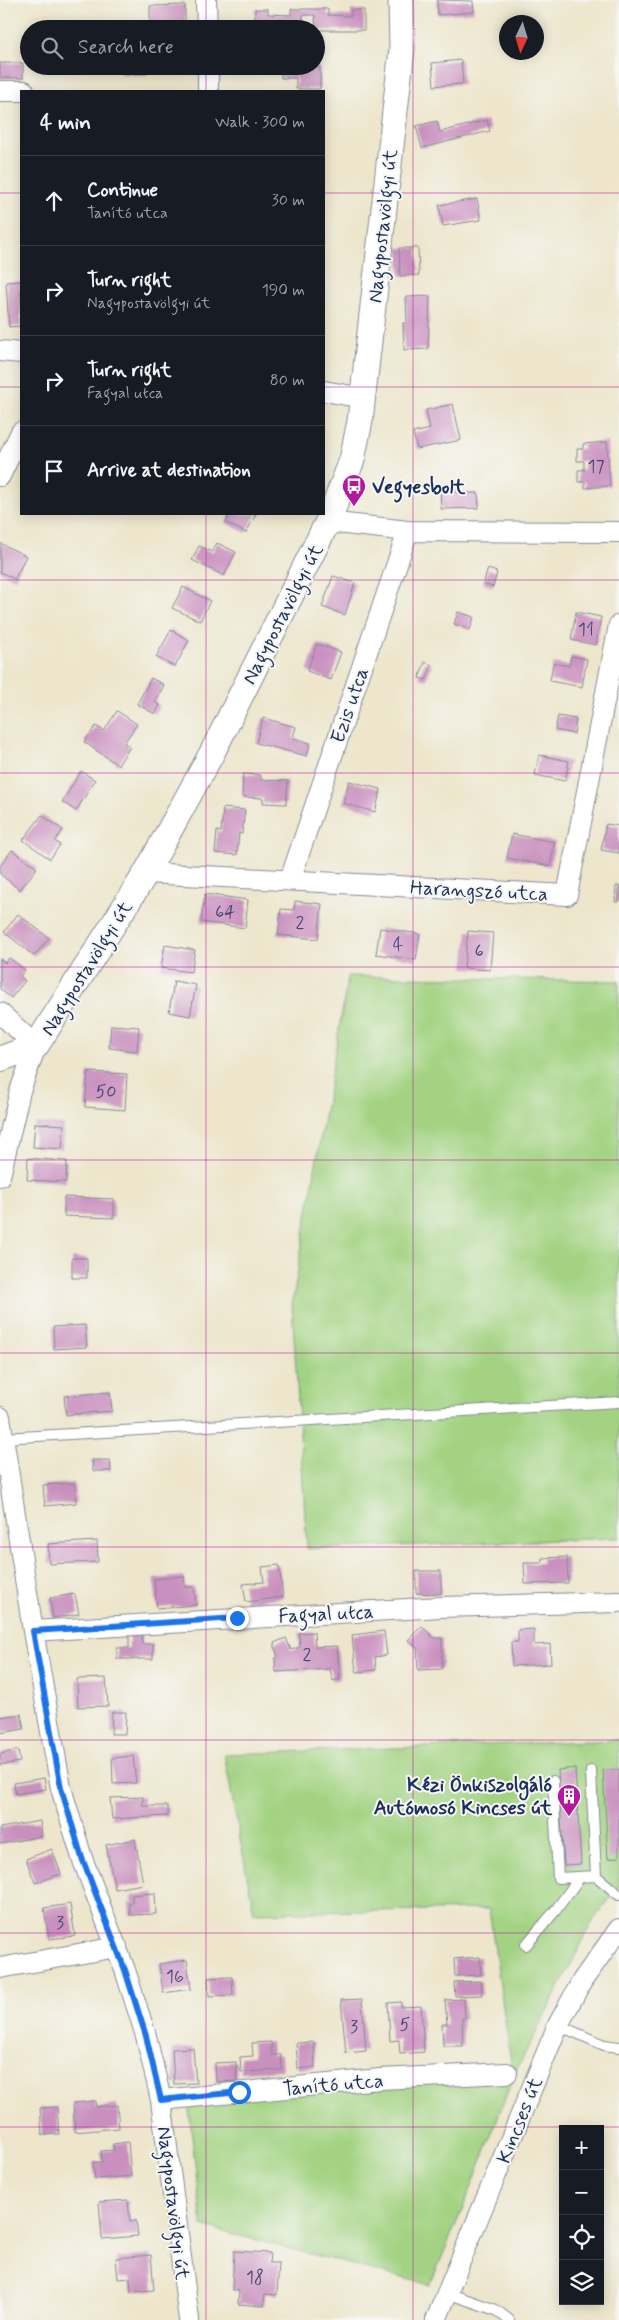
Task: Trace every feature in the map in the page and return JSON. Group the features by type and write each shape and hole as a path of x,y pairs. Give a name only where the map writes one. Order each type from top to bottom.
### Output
{"street":[{"path":"206,0 207,20"},
{"name":"Nagypostavölgyi út","path":"0,1176 20,1091 36,1046 146,873 213,751 328,522 352,460 363,398 402,48 401,0"},
{"path":"208,75 208,90"},
{"path":"0,91 20,91"},
{"path":"0,352 20,352"},
{"path":"325,392 363,398"},
{"path":"0,476 20,434"},
{"path":"328,522 408,531 619,532"},
{"name":"Ezis utca","path":"290,880 408,531"},
{"name":"Harangszó utca","path":"146,873 567,895 619,625"},
{"path":"0,1013 36,1046 0,1059"},
{"name":"Nagypostavölgyi út","path":"0,1417 33,1631 61,1788 82,1858 117,1947 146,2036 161,2100 189,2320"},
{"name":"Fagyal utca","path":"33,1631 441,1607 619,1602"},
{"name":"Kincses út","path":"436,2320 558,2025 582,1981 619,1929"},
{"path":"0,1968 117,1947"},
{"name":"Tanító utca","path":"161,2100 380,2079 506,2073"}],"lane":[{"path":"3,1438 619,1402"},
{"path":"590,1772 596,1876"},
{"path":"553,1781 558,1878 596,1876 619,1896"},
{"path":"526,1945 555,1911 580,1877"},
{"path":"558,2025 604,2045 619,2047"},
{"path":"448,2293 496,2310 509,2320"}],"green space":[{"path":"348,976 619,981 619,1538 307,1549 292,1305"},
{"path":"619,1740 619,1887 594,1919 513,2077 470,2191 430,2285 202,2226 188,2101 513,2076 489,1909 254,1913 224,1754"}],"building":[{"path":"437,0 473,1 474,12 438,15"},
{"path":"185,5 185,20 150,20 150,6"},
{"path":"255,9 268,9 268,14 291,15 291,9 328,9 328,15 351,16 351,10 364,10 364,30 325,30 325,20 315,20 315,15 303,15 303,20 255,20"},
{"path":"461,60 463,84 434,86 432,63"},
{"path":"0,63 20,63 20,75 23,75 23,78 0,78"},
{"path":"281,75 320,75 320,89 296,89 296,78 281,78"},
{"path":"487,120 490,131 422,148 416,126 437,121 440,132"},
{"path":"477,199 481,220 443,226 439,205"},
{"path":"399,248 418,248 419,275 400,276"},
{"path":"20,281 20,326 9,327 6,282"},
{"path":"430,296 428,349 404,350 403,323 407,323 406,297"},
{"path":"453,404 461,440 417,449 413,433 430,429 426,410"},
{"path":"607,442 610,486 585,488 585,482 578,482 578,470 584,470 584,461 577,461 577,449 583,449 583,444"},
{"path":"440,487 456,487 456,493 478,493 479,508 441,509"},
{"path":"230,515 255,515 246,533 226,523"},
{"path":"0,543 26,556 15,579 0,572"},
{"path":"217,543 236,552 224,576 192,560 199,546 212,552"},
{"path":"488,569 497,572 493,587 483,584"},
{"path":"333,576 355,583 345,615 322,607"},
{"path":"183,587 210,601 200,621 172,608"},
{"path":"458,612 474,617 470,630 454,624"},
{"path":"576,612 601,617 596,645 571,640"},
{"path":"171,630 189,640 175,667 156,657"},
{"path":"317,644 341,652 331,680 307,671"},
{"path":"571,656 587,659 582,687 550,681 553,663 569,666"},
{"path":"425,662 432,665 426,680 419,678"},
{"path":"151,678 164,685 155,702 160,705 155,714 137,704"},
{"path":"117,711 137,724 124,743 130,747 118,765 84,742 96,726 104,731"},
{"path":"558,716 576,719 574,734 555,730"},
{"path":"263,718 296,727 293,738 310,743 307,756 256,743"},
{"path":"539,755 569,761 565,781 535,775"},
{"path":"81,771 95,780 76,811 62,802"},
{"path":"243,774 261,775 261,780 288,781 286,804 263,803 263,798 242,797"},
{"path":"349,781 381,789 375,812 343,803"},
{"path":"223,808 245,810 242,834 239,833 237,855 215,853 217,831 221,832"},
{"path":"42,815 63,830 55,841 60,845 50,859 23,840"},
{"path":"606,824 619,826 619,853 601,850"},
{"path":"512,834 555,842 550,866 507,858"},
{"path":"12,850 37,868 20,890 0,874 0,866"},
{"path":"616,886 619,886 619,902 615,902"},
{"path":"205,894 248,900 245,928 201,922"},
{"path":"295,901 322,904 318,939 278,935 281,909 294,910"},
{"path":"18,914 49,938 34,956 4,932"},
{"path":"380,928 420,934 416,960 376,954"},
{"path":"468,931 493,933 490,970 464,968"},
{"path":"165,945 195,950 191,972 161,968"},
{"path":"9,958 25,970 20,976 25,981 11,998 0,989 0,959 5,963"},
{"path":"174,981 196,985 190,1016 169,1012"},
{"path":"111,1025 139,1027 137,1051 109,1048"},
{"path":"88,1072 127,1074 125,1110 85,1107"},
{"path":"35,1123 64,1125 62,1149 33,1147"},
{"path":"28,1158 67,1161 66,1182 27,1180"},
{"path":"64,1197 114,1199 114,1218 64,1216"},
{"path":"72,1258 87,1258 87,1278 72,1278"},
{"path":"85,1325 87,1347 54,1349 53,1327"},
{"path":"110,1392 112,1411 66,1415 64,1396"},
{"path":"92,1460 110,1460 111,1471 93,1471"},
{"path":"74,1483 76,1503 45,1506 43,1485"},
{"path":"97,1541 98,1562 49,1564 48,1544"},
{"path":"567,1557 568,1583 525,1584 524,1563 542,1563 542,1558"},
{"path":"279,1565 283,1597 246,1602 243,1584 264,1582 262,1567"},
{"path":"416,1571 441,1571 441,1594 416,1593"},
{"path":"184,1576 185,1587 194,1587 196,1605 157,1608 154,1579"},
{"path":"75,1594 79,1614 53,1618 50,1598"},
{"path":"422,1626 434,1638 442,1638 442,1669 418,1670 417,1648 408,1640"},
{"path":"534,1629 534,1645 550,1644 551,1664 512,1666 511,1642 518,1642 518,1630"},
{"path":"129,1631 142,1631 142,1644 153,1644 153,1659 117,1659 117,1648 129,1648"},
{"path":"384,1631 387,1655 375,1657 376,1670 356,1672 352,1635"},
{"path":"314,1632 315,1647 337,1646 340,1679 333,1681 330,1669 276,1672 275,1658 278,1658 274,1643 286,1638 291,1650 300,1647 299,1633"},
{"path":"106,1678 108,1706 78,1707 77,1679"},
{"path":"112,1712 126,1712 125,1734 111,1734"},
{"path":"21,1714 24,1729 0,1733 0,1717"},
{"path":"18,1750 20,1762 0,1765 0,1754"},
{"path":"133,1756 136,1783 113,1784 112,1758"},
{"name":"Kézi Önkiszolgáló Autómosó Kincses út","path":"575,1768 581,1864 564,1865 558,1770"},
{"name":"Kézi Önkiszolgáló Autómosó Kincses út","path":"619,1769 619,1857 608,1859 603,1770"},
{"path":"44,1778 46,1789 16,1794 14,1783"},
{"path":"143,1797 143,1806 168,1806 168,1816 112,1819 110,1798"},
{"path":"40,1821 42,1836 0,1844 0,1828"},
{"path":"135,1839 143,1884 115,1889 106,1845"},
{"path":"52,1849 61,1874 35,1883 26,1859"},
{"path":"155,1893 156,1914 130,1915 129,1903 132,1903 132,1895"},
{"path":"70,1904 75,1936 49,1939 44,1908"},
{"path":"480,1957 481,1975 455,1976 454,1959"},
{"path":"187,1960 191,1989 163,1993 159,1964"},
{"path":"232,1977 233,1995 209,1996 208,1978"},
{"path":"481,1981 482,1995 455,1996 454,1982"},
{"path":"362,1999 366,2051 346,2053 341,2000"},
{"path":"464,1999 465,2018 462,2018 463,2046 443,2046 442,2024 447,2024 445,2000"},
{"path":"401,2002 401,2007 421,2006 424,2052 400,2054 399,2040 390,2041 388,2003"},
{"path":"271,2042 272,2055 281,2055 282,2070 241,2072 240,2057 253,2056 252,2043"},
{"path":"314,2042 315,2067 298,2069 296,2043"},
{"path":"193,2048 196,2083 174,2084 172,2049"},
{"path":"236,2062 237,2081 216,2082 215,2063"},
{"path":"95,2101 96,2107 117,2105 119,2128 75,2132 73,2103"},
{"path":"57,2107 59,2134 42,2135 40,2108"},
{"path":"128,2142 131,2176 95,2179 93,2162 102,2162 101,2151 114,2150 113,2144"},
{"path":"128,2200 130,2221 136,2220 138,2236 102,2239 99,2202"},
{"path":"234,2251 270,2253 269,2263 279,2263 277,2295 265,2294 264,2306 238,2304 239,2291 232,2290"},
{"path":"151,2255 154,2290 131,2292 130,2278 118,2279 116,2258"}],"place":[{"name":"Vegyesbolt","path":"354,507"},
{"name":"Kézi Önkiszolgáló Autómosó Kincses út","path":"569,1817"}],"route":[{"path":"237,1618 33,1631 61,1788 82,1858 125,1970 146,2036 161,2100 239,2092"}]}
